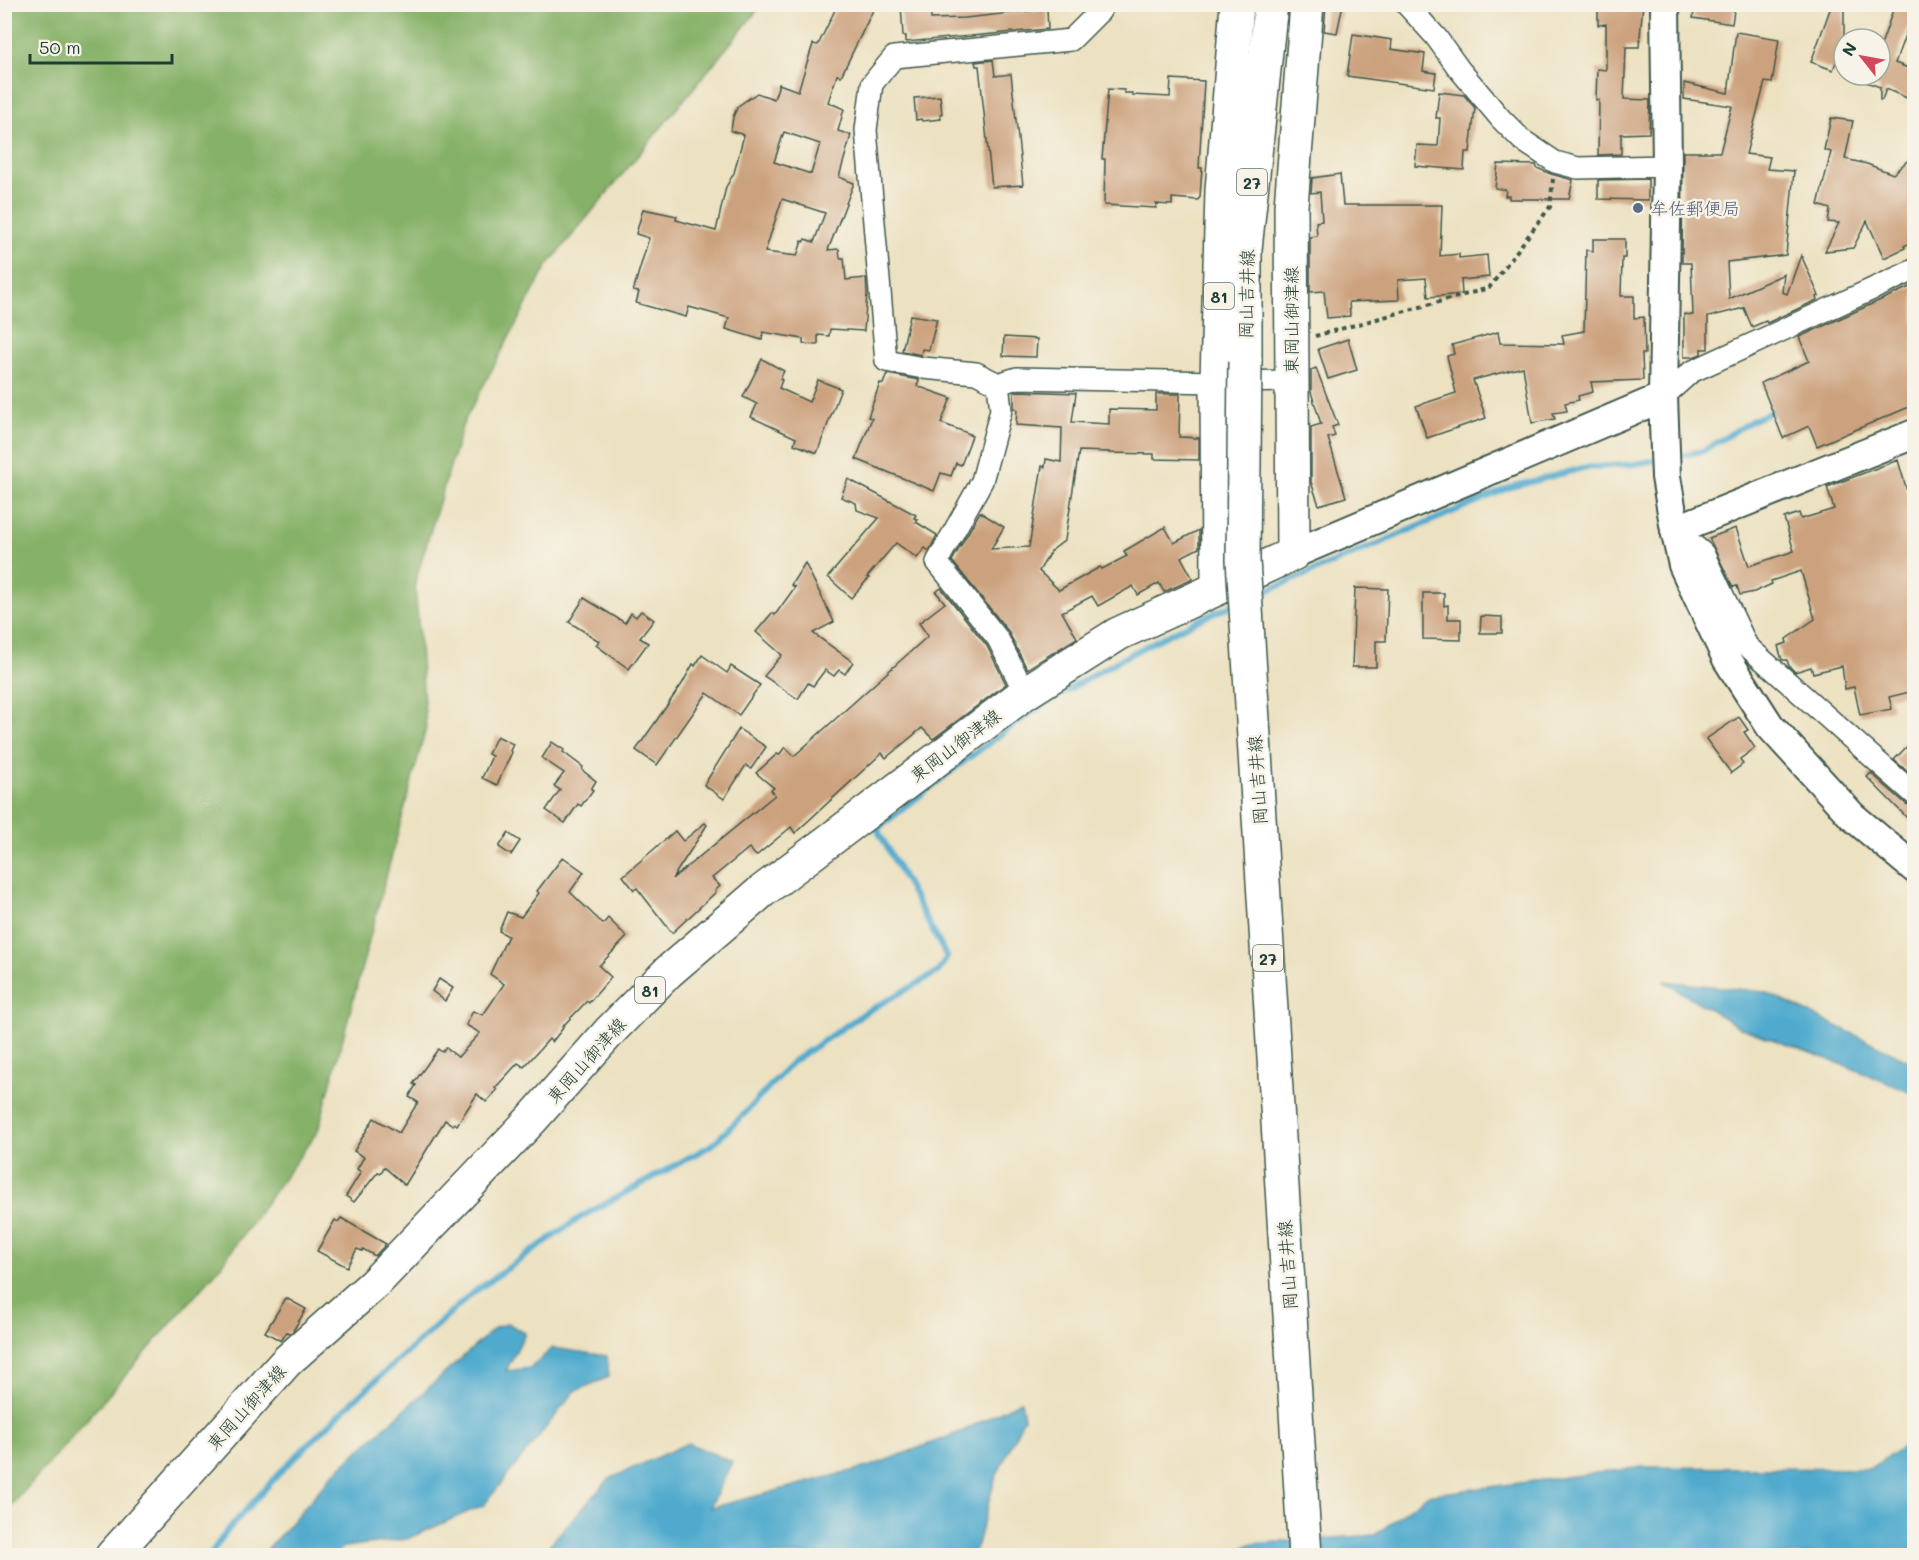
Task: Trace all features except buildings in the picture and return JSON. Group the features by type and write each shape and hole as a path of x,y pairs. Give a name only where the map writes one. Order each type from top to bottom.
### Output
{"main road":[{"name":"81","path":"1218,587 1217,382 1222,190 1237,4"},
{"name":"岡山吉井線","path":"1271,4 1245,249 1243,560 1305,1556"},
{"name":"東岡山御津線","path":"112,1556 287,1360 374,1284 436,1221 532,1119 611,1030 669,971 761,892 1026,693 1118,634 1293,554 1291,206 1307,4"}],"street":[{"path":"1104,4 1071,40 894,57 872,84 866,130 886,361 923,368 976,373 998,384 1017,378 1217,382 1291,381"},
{"path":"1406,4 1436,37 1459,69 1501,119 1522,140 1555,162 1578,168 1667,166"},
{"path":"1665,4 1667,166 1663,410 1666,477 1683,565 1727,659 1770,726 1852,816 1914,868"},
{"path":"1293,554 1663,410 1691,372 1914,270"},
{"path":"998,384 1001,410 982,481 937,562 998,639 1026,693"},
{"path":"1675,530 1914,434"},
{"path":"1675,530 1703,553 1747,645 1914,794"}],"path":[{"path":"1291,343 1489,288 1550,207 1555,162"}],"green space":[{"path":"5,4 762,5 547,266 463,424 415,582 426,728 318,1131 216,1272 5,1513"}],"water":[{"path":"1663,981 1765,992 1914,1063 1914,1094 1844,1065 1741,1028"},
{"path":"507,1323 525,1333 506,1371 530,1368 553,1348 607,1356 609,1377 575,1391 484,1505 407,1539 344,1547 335,1555 263,1555 334,1473 495,1328"},
{"path":"1021,1401 1024,1418 995,1479 974,1555 540,1555 609,1479 688,1443 732,1462 710,1508 871,1466 963,1431"},
{"path":"1903,1447 1914,1450 1914,1555 1229,1556 1250,1544 1375,1535 1427,1495 1643,1467 1869,1469"}],"waterway":[{"path":"1674,457 1703,451 1751,421 1778,409"},
{"path":"1255,596 1511,487 1583,468 1658,460"},
{"path":"209,1556 227,1531 284,1468 352,1402 471,1294 581,1217 712,1145 792,1062 866,1012 938,972 947,957 877,829 994,739 1065,692 1148,645 1235,604"}],"place":[{"name":"牟佐郵便局","path":"1638,208"}]}
